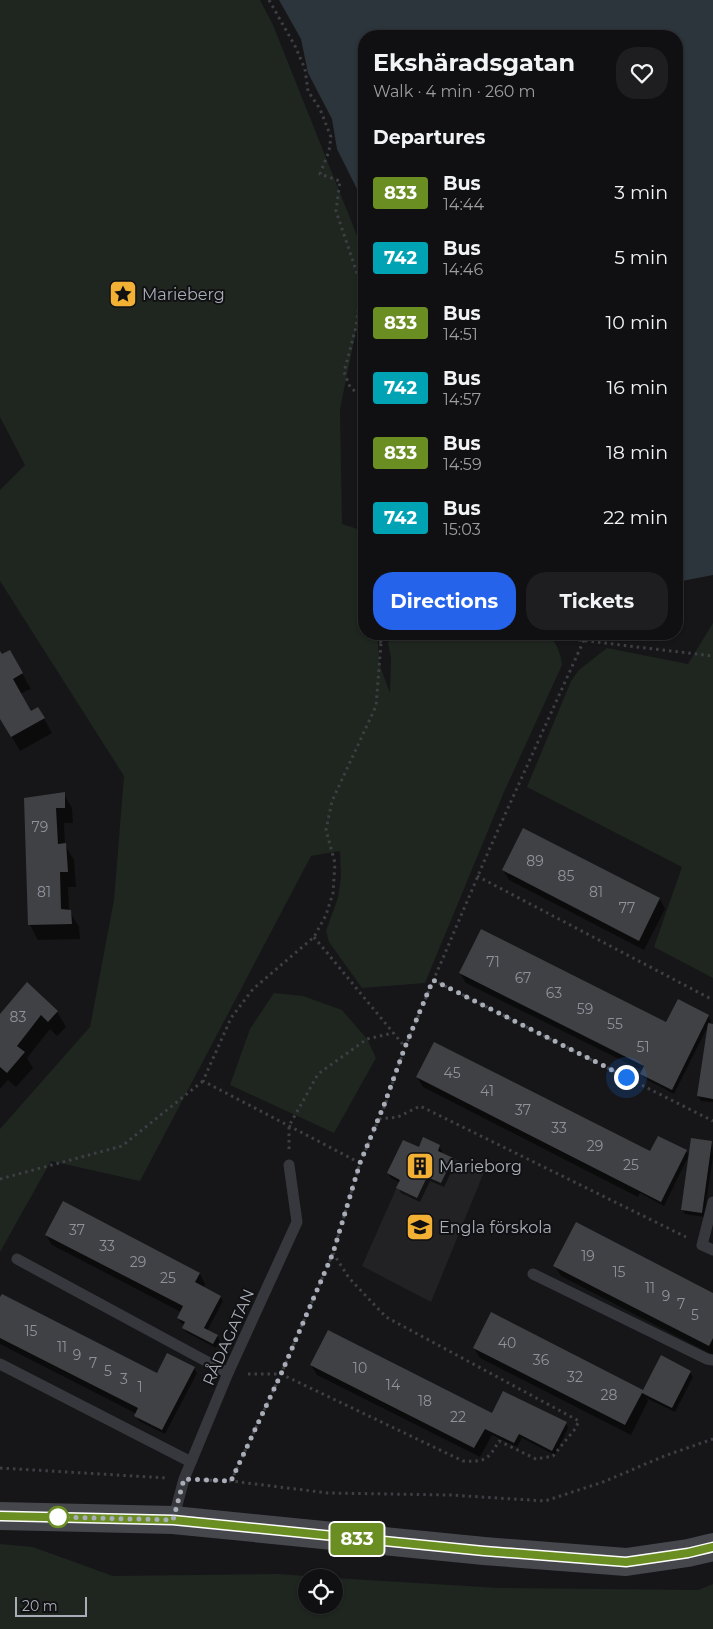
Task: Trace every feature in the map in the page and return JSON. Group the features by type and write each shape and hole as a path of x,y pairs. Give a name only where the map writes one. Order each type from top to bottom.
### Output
{"main road":[{"path":"0,1516 173,1520 484,1551 626,1562 688,1553 713,1547"}],"lane":[{"name":"RÅDAGATAN","path":"173,1520 184,1479 191,1462 228,1373 296,1222 289,1165"},
{"path":"708,1247 713,1202"},
{"path":"17,1259 228,1373"},
{"path":"533,1274 707,1359 713,1360"},
{"path":"0,1364 191,1462"}],"path":[{"path":"269,0 295,46 305,69 308,91 320,109 330,137 329,151 320,174 340,181 336,211 358,279"},
{"path":"358,306 356,327 344,372 350,387 358,394"},
{"path":"0,1179 122,1146 203,1081 231,1018 253,989 314,937 326,915 333,892 335,863 326,830 332,802 376,706 380,640"},
{"path":"381,644 383,640"},
{"path":"579,640 713,656"},
{"path":"231,1481 281,1374 333,1253 360,1163 433,980 477,876 584,640"},
{"path":"477,876 713,1000"},
{"path":"314,937 405,1047"},
{"path":"433,980 713,1121"},
{"path":"289,1165 289,1126 318,1074 367,1039 393,1033"},
{"path":"203,1081 360,1163"},
{"path":"379,1118 398,1117 420,1106 708,1247"},
{"path":"228,1373 281,1374 463,1461 480,1462 492,1454 499,1440 536,1459 553,1456 575,1429 579,1421 386,1318 349,1278 333,1253"},
{"path":"0,1468 231,1481 328,1492 450,1495 545,1501 603,1482 666,1455 713,1439"}],"shaded area":[{"path":"0,0 260,0 273,25 358,238 358,321 340,409 342,524 358,529 358,640 378,640 380,666 390,693 391,658 388,643 390,640 553,640 562,665 504,792 425,983 362,988 329,942 326,931 338,898 341,877 340,851 311,856 140,1181 51,1161 0,1252 0,1129 90,1027 114,900 124,776 0,581 0,490 25,465 0,417"},
{"path":"279,0 713,0 713,575 683,581 683,30 358,30 358,241 357,189 337,149 332,119 308,73 301,39"},
{"path":"713,623 713,978 654,947 682,867 527,787 571,681 579,670 607,648 688,664"},
{"path":"274,993 303,996 342,1010 367,1039 376,1058 334,1133 230,1085 250,1029"},
{"name":"Engla förskola","path":"423,1137 440,1145 438,1151 484,1172 431,1302 362,1266 400,1180 387,1173 403,1140 419,1147"},
{"path":"0,1544 33,1547 113,1576 277,1574 298,1576 298,1614 343,1614 343,1579 500,1588 698,1590 713,1584 713,1629 0,1629"}],"building":[{"path":"10,650 23,673 13,679 31,711 38,707 45,718 11,737 0,719 0,651 2,654"},
{"path":"65,792 65,808 56,808 58,844 66,843 68,872 60,872 61,909 71,910 72,924 28,925 24,798"},
{"path":"523,828 660,898 639,941 502,870"},
{"path":"481,929 666,1022 678,999 709,1015 672,1090 640,1074 644,1066 459,973"},
{"path":"27,982 58,1011 48,1022 41,1015 17,1046 25,1052 7,1073 0,1067 0,1014"},
{"path":"708,1023 713,1024 713,1099 697,1096"},
{"path":"434,1042 650,1151 658,1136 687,1150 661,1202 416,1077"},
{"name":"Marieborg","path":"423,1137 440,1145 438,1151 453,1158 441,1183 427,1177 417,1198 396,1188 400,1180 387,1173 403,1140 419,1147"},
{"path":"691,1138 712,1141 702,1213 681,1210"},
{"path":"63,1201 200,1273 195,1282 221,1296 204,1328 218,1335 213,1344 182,1328 185,1322 177,1318 183,1306 45,1235"},
{"path":"576,1222 713,1293 713,1338 709,1346 553,1266"},
{"path":"2,1294 157,1373 167,1353 195,1367 162,1430 134,1416 138,1408 0,1338 0,1297"},
{"path":"491,1312 643,1390 661,1355 691,1371 672,1408 642,1393 625,1425 473,1348"},
{"path":"328,1330 492,1413 503,1391 567,1422 552,1451 519,1434 514,1443 485,1429 474,1448 310,1365"}],"bus line":[{"name":"833","path":"0,1516 173,1520 484,1551 626,1562 688,1553 713,1547"}],"place":[{"name":"Marieberg","path":"123,294"},
{"name":"Marieborg","path":"420,1166"},
{"name":"Engla förskola","path":"420,1227"}],"route":[{"path":"58,1517 173,1520 184,1479 231,1481 281,1374 333,1253 360,1163 433,980 626,1077"}]}
